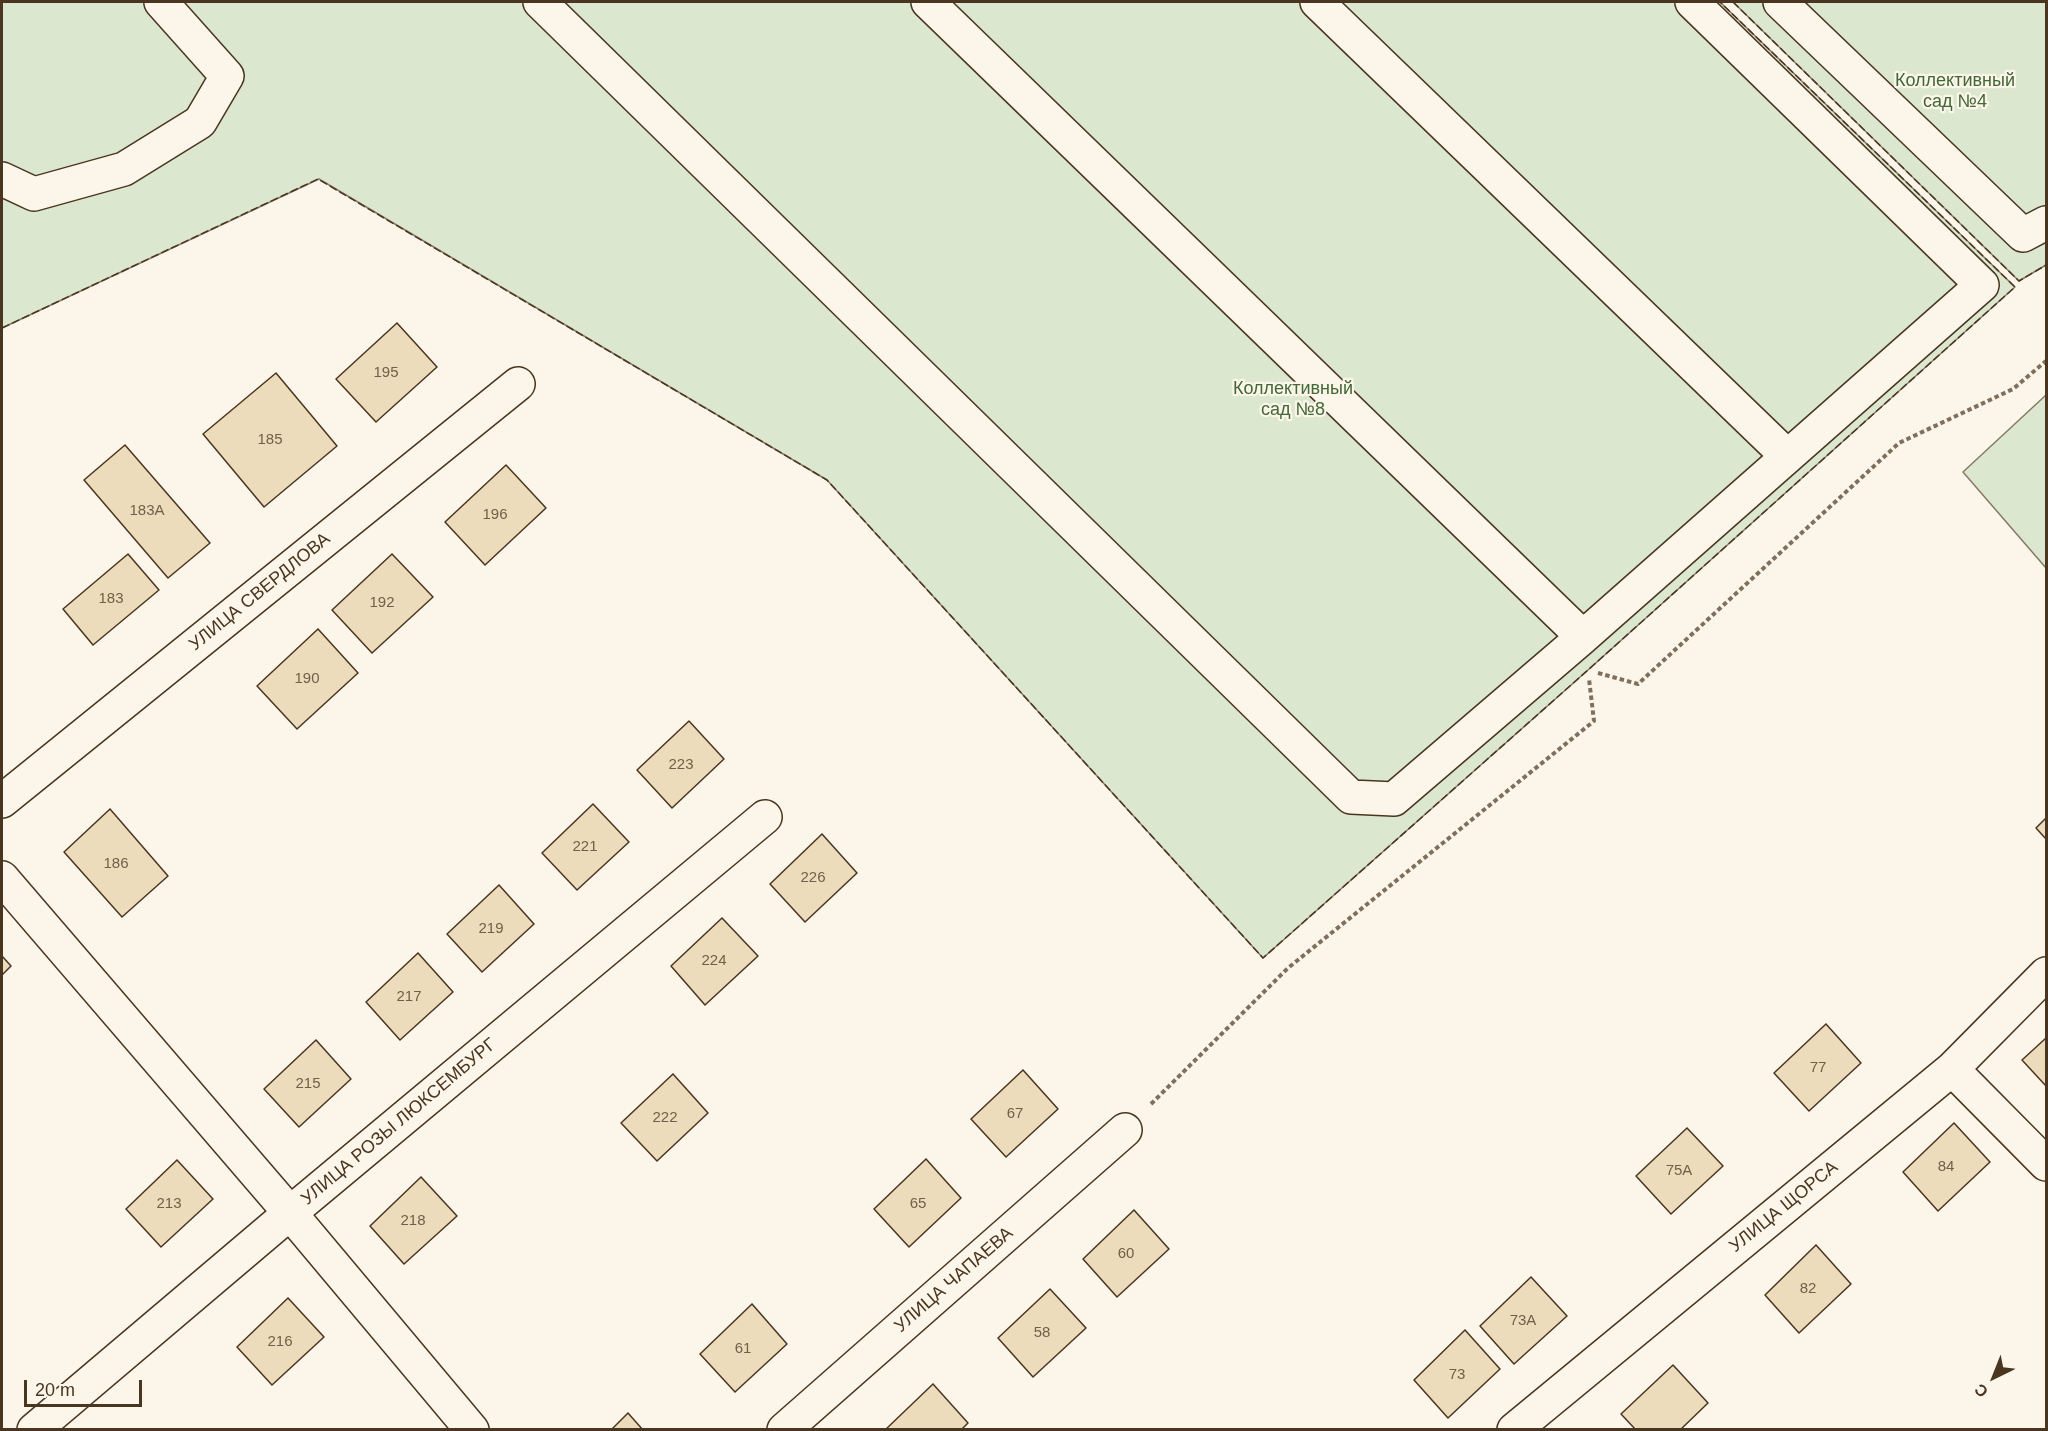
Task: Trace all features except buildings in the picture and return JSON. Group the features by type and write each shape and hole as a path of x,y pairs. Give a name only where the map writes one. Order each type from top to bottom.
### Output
{"street":[{"path":"2,179 34,194 124,169 200,122 227,76 161,2"},
{"path":"540,2 1351,797 1394,799 1583,637 1982,285 1692,2"},
{"path":"928,2 1583,637"},
{"path":"1317,2 1787,456"},
{"path":"1780,2 2024,235 2046,223"},
{"name":"УЛИЦА СВЕРДЛОВА","path":"2,801 518,384"},
{"name":"УЛИЦА РОЗЫ ЛЮКСЕМБУРГ","path":"34,1430 765,817"},
{"path":"2,878 290,1213 472,1430"},
{"name":"УЛИЦА ЩОРСА","path":"1514,1430 1952,1069 2046,974"},
{"path":"1952,1069 2046,1164"},
{"name":"УЛИЦА ЧАПАЕВА","path":"784,1430 1125,1130"}],"path":[{"path":"1125,1130 1288,968 1594,721 1588,670 1638,684 1899,443 2013,389 2046,361"}],"green space":[{"name":"Коллективный сад №8","path":"2,2 1720,2 2015,287 1263,958 827,480 319,179 2,328"},
{"name":"Коллективный сад №4","path":"1733,2 2046,2 2046,265 2019,281"},
{"path":"2046,395 2046,568 1963,472"}],"fence":[{"path":"2,328 318,179 827,480 1263,958 2015,287 1720,2"},
{"path":"1733,2 2019,281 2046,265"}]}
